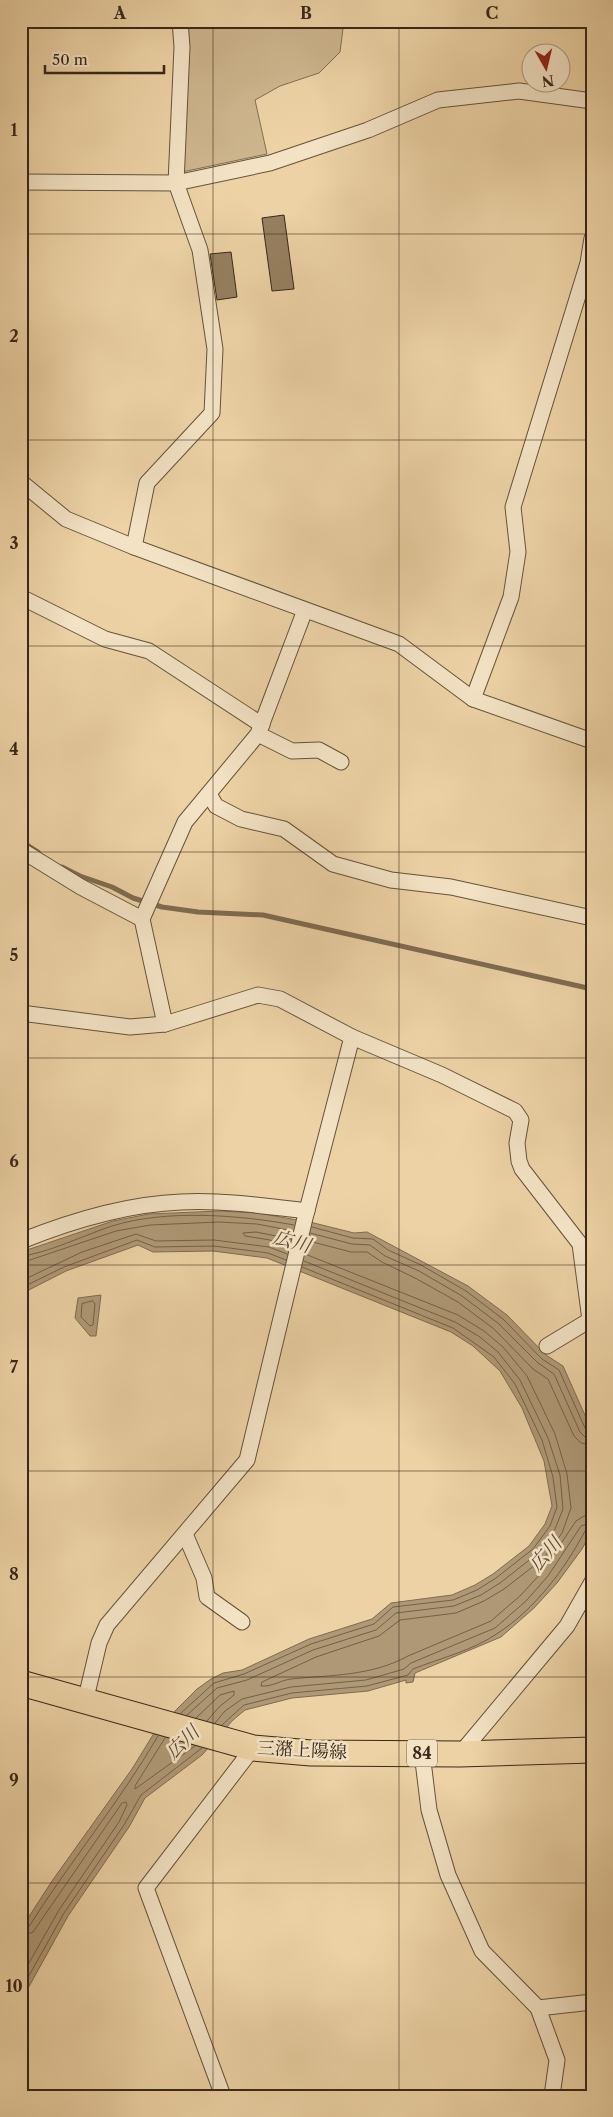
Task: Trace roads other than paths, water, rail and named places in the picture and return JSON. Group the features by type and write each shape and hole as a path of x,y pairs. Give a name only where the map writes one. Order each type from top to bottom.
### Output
{"main road":[{"name":"三潴上陽線","path":"21,1683 245,1746 311,1753 460,1754 592,1750"}],"street":[{"path":"134,547 147,483 212,413 215,349 200,250 176,183 182,47 180,21"},
{"path":"21,182 176,183 270,162 368,130 438,100 519,91 592,101"},
{"path":"473,698 511,598 518,552 512,507 588,263 592,238"},
{"path":"21,482 66,519 134,547 399,644 473,698 592,741"},
{"path":"21,597 105,639 148,650 292,750 319,750 341,762"},
{"path":"165,1024 142,919 185,822 260,729 305,610"},
{"path":"209,794 216,806 240,819 284,829 333,864 390,880 451,887 592,918"},
{"path":"21,850 81,887 142,919"},
{"path":"21,1013 130,1027 165,1024 258,995 280,999 352,1037 442,1075 515,1111 521,1120 517,1143 522,1170 580,1244 590,1320 547,1346"},
{"path":"85,1702 99,1642 107,1625 247,1460 306,1215 352,1037"},
{"path":"21,1241 86,1218 128,1208 180,1202 240,1203 306,1215"},
{"path":"184,1534 204,1578 207,1597 242,1622"},
{"path":"460,1754 567,1626 592,1582"},
{"path":"223,2096 146,1888 245,1746"},
{"path":"422,1753 429,1810 448,1875 482,1951 538,2008 558,2060 552,2096"},
{"path":"538,2008 592,2002"}],"water":[{"name":"広川","path":"219,1211 258,1213 314,1223 354,1233 367,1232 468,1286 507,1315 546,1355 563,1366 592,1431 592,1530 582,1549 557,1583 534,1608 501,1637 415,1673 413,1682 406,1683 406,1680 368,1691 292,1698 245,1710 233,1720 202,1755 145,1798 129,1827 68,1916 21,2001 21,1929 52,1881 132,1769 156,1730 197,1689 223,1673 242,1670 309,1639 372,1619 391,1603 452,1595 475,1585 493,1574 529,1546 545,1524 552,1506 544,1461 522,1408 500,1371 473,1346 451,1332 267,1258 213,1251 153,1252 138,1245 66,1271 21,1294 21,1252 113,1221 149,1214"},
{"path":"101,1295 96,1336 90,1336 75,1318 78,1298"}],"waterway":[{"path":"21,841 38,852"},
{"path":"62,867 80,876 112,887 133,898 162,907 198,912 263,915 592,989"}]}
